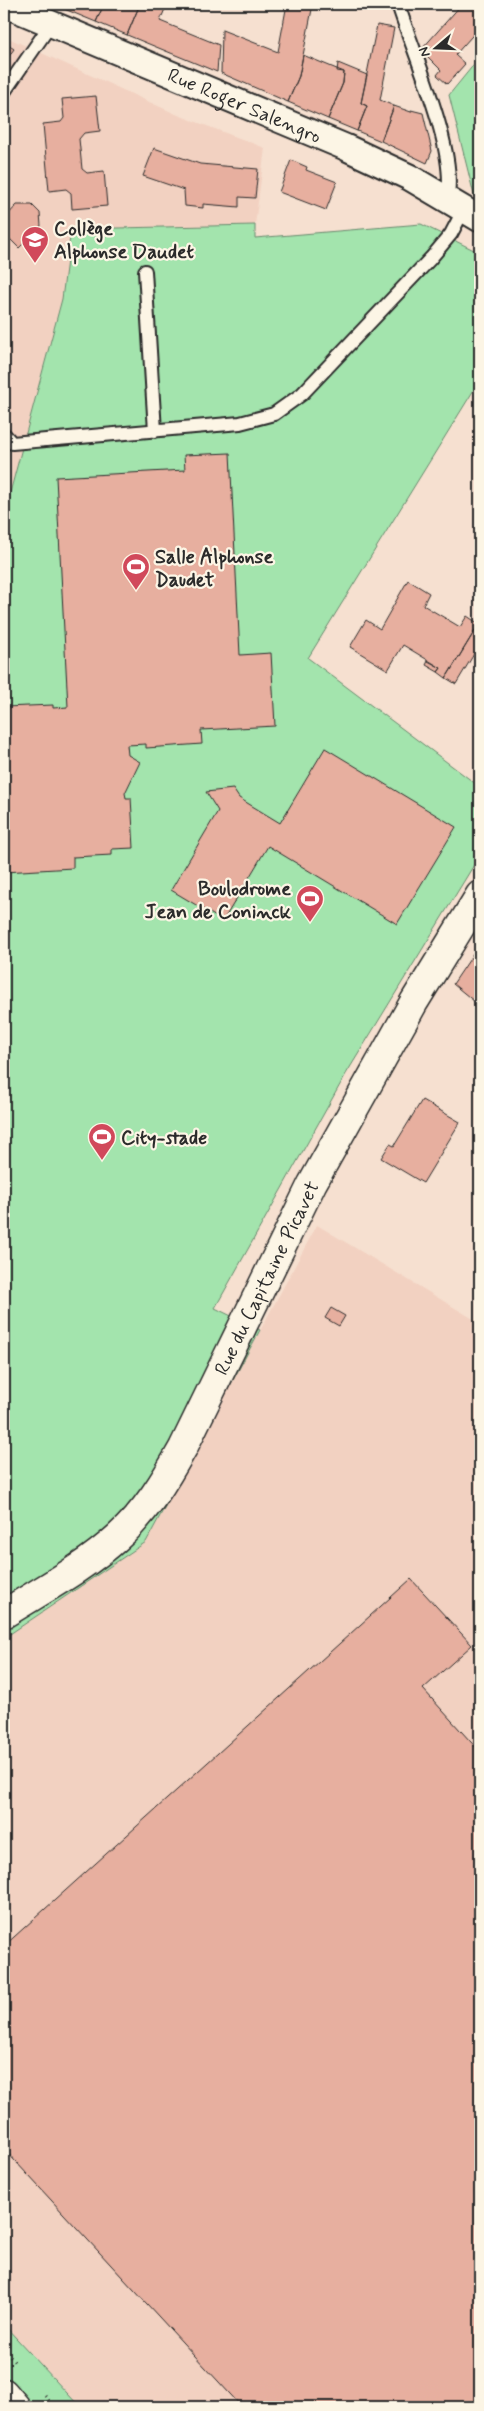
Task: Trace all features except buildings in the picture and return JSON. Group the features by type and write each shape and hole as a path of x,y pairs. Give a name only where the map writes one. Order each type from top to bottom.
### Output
{"street":[{"name":"Rue Roger Salengro","path":"4,4 409,176 464,208"},
{"name":"Rue du Capitaine Picavet","path":"4,1614 92,1557 118,1537 161,1488 183,1448 316,1176 409,1011 480,896"},
{"path":"4,2393 16,2407"}],"lane":[{"path":"4,434 12,443 240,423 274,414 302,394 431,258 451,234 464,208 451,184 440,127 398,4"},
{"path":"4,92 51,24"},
{"path":"145,271 155,431"}],"shaded area":[{"name":"Collège Alphonse Daudet","path":"4,36 178,115 265,148 255,225 71,229 62,299 4,515"},
{"path":"317,1225 480,1323 480,2407 80,2407 4,2325 4,1638 146,1542"}],"green space":[{"path":"480,57 480,199 474,195 449,95"},
{"path":"421,224 480,253 480,380 308,658 480,787 480,855 346,1074 215,1308 260,1330 146,1542 4,1638 4,515 62,299 71,229 255,225 255,238"},
{"path":"4,2325 80,2407 4,2407"}],"place":[{"name":"Collège Alphonse Daudet","path":"35,264"},
{"name":"Salle Alphonse Daudet","path":"136,591"},
{"name":"Boulodrome Jean de Coninck","path":"310,923"},
{"name":"City-stade","path":"102,1161"}]}
